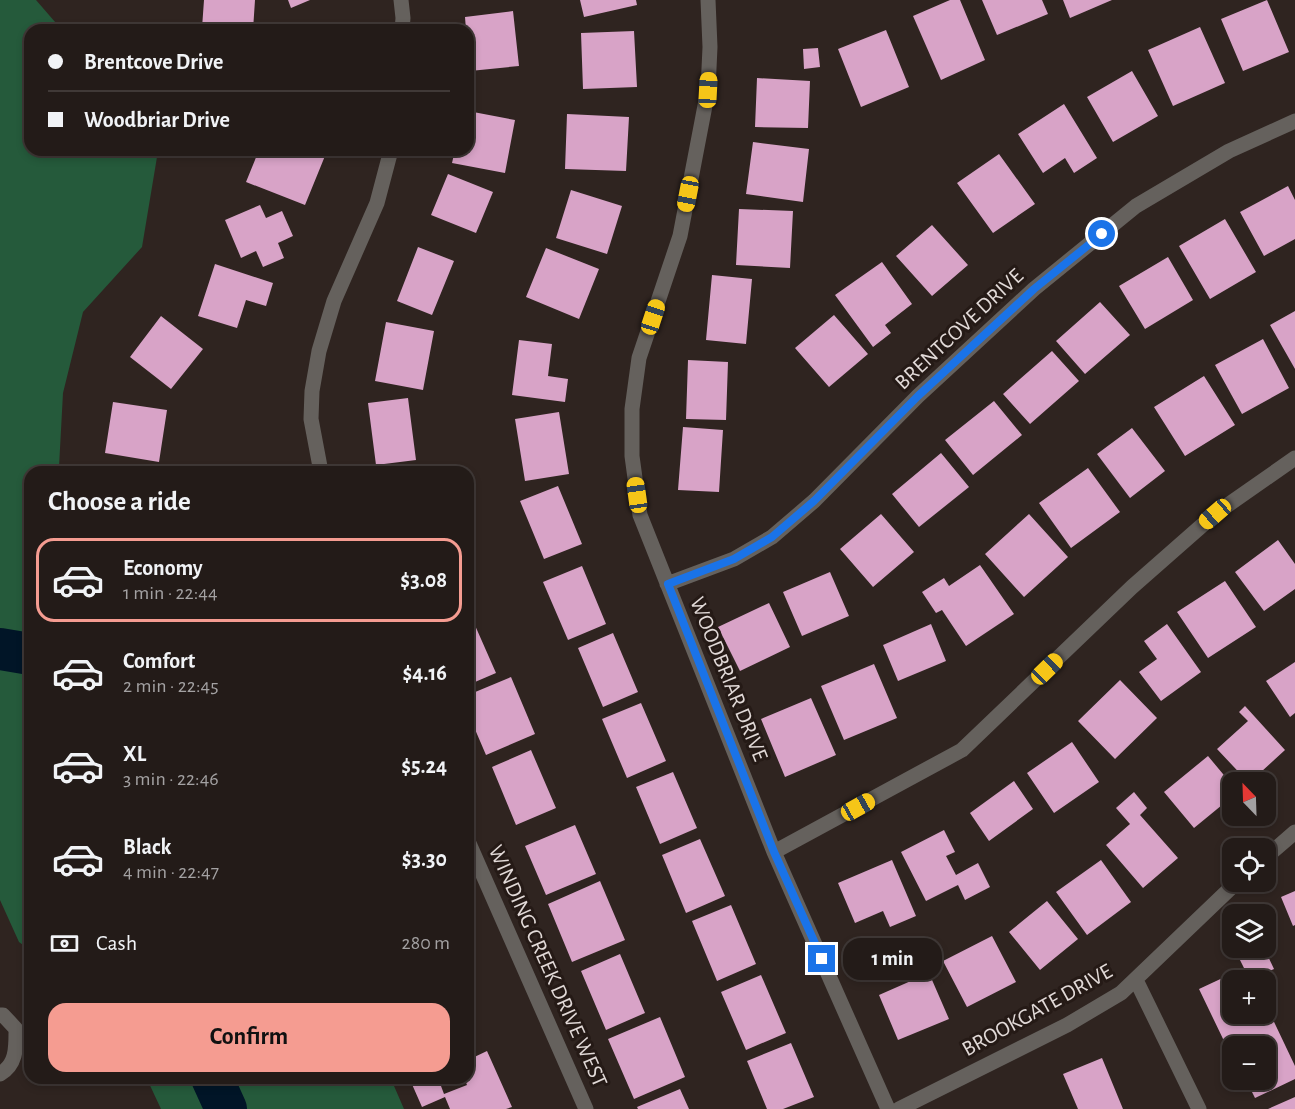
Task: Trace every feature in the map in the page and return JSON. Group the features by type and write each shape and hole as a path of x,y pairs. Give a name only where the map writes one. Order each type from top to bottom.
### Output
{"street":[{"path":"401,0 402,24"},
{"name":"WOODBRIAR DRIVE","path":"711,0 708,90 680,236 639,358 632,409 632,456 640,515 774,852 888,1109"},
{"name":"BRENTCOVE DRIVE","path":"668,584 734,559 772,537 814,501 918,396 1034,289 1136,206 1229,151 1295,122"},
{"path":"320,466 312,420 312,390 319,351 334,301 377,203 389,156"},
{"path":"774,852 962,750 1132,587 1215,514 1295,458"},
{"path":"1276,848 1295,832"},
{"name":"WINDING CREEK DRIVE WEST","path":"474,855 586,1109"},
{"name":"BROOKGATE DRIVE","path":"899,1109 1066,1025 1120,993 1227,892"},
{"path":"1136,980 1199,1109"},
{"path":"0,1015 3,1015 16,1029 16,1053 7,1070 0,1074"}],"green space":[{"path":"0,0 36,0 57,24 24,24 24,156 158,156 142,247 83,312 63,393 59,466 24,466 24,946 19,942 0,900"},
{"path":"149,1084 393,1084 404,1109 161,1109"}],"building":[{"path":"204,0 255,0 253,24 202,24"},
{"path":"288,0 310,0 291,8"},
{"path":"580,0 636,0 637,5 584,17"},
{"path":"950,0 960,0 985,60 941,80 913,16"},
{"path":"982,0 1042,0 1048,14 997,35"},
{"path":"1063,0 1112,0 1070,18"},
{"path":"1267,0 1289,52 1243,71 1221,19"},
{"path":"513,11 519,66 474,71 474,24 466,24 465,17"},
{"path":"1200,27 1225,83 1173,106 1148,50"},
{"path":"886,30 909,87 861,107 838,49"},
{"path":"634,31 637,87 583,89 581,33"},
{"path":"818,48 820,67 804,69 803,49"},
{"path":"1132,71 1158,116 1113,142 1087,97"},
{"path":"757,78 810,81 808,128 755,127"},
{"path":"1064,104 1097,158 1074,173 1065,158 1043,173 1018,134"},
{"path":"474,112 515,120 505,173 452,163 454,156 474,156"},
{"path":"567,114 629,117 626,171 565,169"},
{"path":"753,142 809,149 803,202 746,194"},
{"path":"999,154 1035,204 993,233 957,183"},
{"path":"257,156 325,156 305,205 246,182"},
{"path":"448,174 493,192 476,233 431,215"},
{"path":"1288,186 1295,200 1295,239 1264,256 1240,212"},
{"path":"571,190 622,206 607,254 556,238"},
{"path":"260,205 266,218 282,211 293,236 278,243 284,258 263,267 256,251 241,258 225,220"},
{"path":"739,209 793,211 790,268 736,265"},
{"path":"1225,219 1256,272 1210,299 1179,246"},
{"path":"932,225 968,265 932,296 896,256"},
{"path":"418,247 454,261 432,315 397,301"},
{"path":"546,248 599,269 579,319 526,297"},
{"path":"1168,257 1193,300 1145,329 1119,286"},
{"path":"882,262 912,304 885,325 891,333 873,347 835,295"},
{"path":"215,264 273,283 266,306 246,300 237,328 198,316"},
{"path":"712,275 752,279 746,344 706,340"},
{"path":"1100,302 1130,335 1085,374 1056,341"},
{"path":"1295,311 1295,369 1270,325"},
{"path":"834,315 868,354 829,387 795,348"},
{"path":"161,316 203,349 171,389 130,357"},
{"path":"386,322 434,331 423,390 375,381"},
{"path":"1263,339 1289,388 1242,414 1215,365"},
{"path":"519,340 552,344 548,376 568,379 565,402 512,395"},
{"path":"1052,351 1079,381 1030,424 1003,394"},
{"path":"688,360 728,362 726,420 686,419"},
{"path":"1204,376 1235,425 1185,456 1154,407"},
{"path":"408,398 416,460 376,465 368,403"},
{"path":"994,401 1022,435 973,475 945,440"},
{"path":"113,402 167,410 159,462 105,453"},
{"path":"559,412 569,474 525,481 515,419"},
{"path":"683,427 723,430 719,492 678,490"},
{"path":"1132,428 1165,471 1130,498 1097,454"},
{"path":"941,453 969,487 919,527 892,494"},
{"path":"1088,468 1120,512 1071,548 1039,503"},
{"path":"558,486 582,544 544,559 520,501"},
{"path":"881,514 914,552 873,587 840,549"},
{"path":"1029,514 1068,557 1024,597 985,554"},
{"path":"1278,540 1295,564 1295,589 1264,611 1235,572"},
{"path":"980,565 1014,614 966,646 942,610 936,613 922,592 944,578 949,586"},
{"path":"582,566 606,624 568,640 543,582"},
{"path":"830,572 849,616 802,636 783,592"},
{"path":"1225,581 1256,627 1208,658 1177,612"},
{"path":"769,603 790,647 740,671 718,627"},
{"path":"474,623 496,673 474,682"},
{"path":"931,624 946,661 898,681 883,645"},
{"path":"1167,624 1201,672 1161,701 1139,672 1157,659 1144,641"},
{"path":"613,633 638,692 603,707 578,648"},
{"path":"1295,662 1295,713 1290,717 1266,681"},
{"path":"874,664 897,718 844,740 821,686"},
{"path":"511,677 535,734 486,755 474,727 474,692"},
{"path":"1120,680 1157,718 1115,759 1078,721"},
{"path":"811,698 836,755 785,777 761,719"},
{"path":"641,703 666,761 627,778 602,719"},
{"path":"1245,706 1285,750 1261,772 1239,772 1217,749 1248,721 1239,712"},
{"path":"1072,742 1099,782 1054,813 1027,773"},
{"path":"531,750 556,808 516,825 492,767"},
{"path":"1208,756 1222,773 1222,805 1194,828 1164,792"},
{"path":"673,772 697,828 660,844 636,787"},
{"path":"1014,781 1033,809 989,841 970,813"},
{"path":"1134,792 1147,808 1140,815 1178,858 1143,888 1106,845 1130,824 1116,808"},
{"path":"575,825 596,874 546,895 525,846"},
{"path":"944,830 955,852 946,856 956,875 978,863 990,887 965,900 958,885 926,901 901,852"},
{"path":"700,839 725,896 686,913 662,855"},
{"path":"892,860 916,916 890,927 883,911 855,923 838,883"},
{"path":"1101,860 1131,902 1087,935 1056,892"},
{"path":"600,881 625,940 572,962 548,904"},
{"path":"1295,891 1295,925 1293,926 1281,897"},
{"path":"1047,901 1078,939 1040,970 1009,932"},
{"path":"731,905 756,964 717,981 692,921"},
{"path":"992,936 1016,982 967,1007 943,961"},
{"path":"620,954 645,1013 606,1030 581,971"},
{"path":"1239,958 1269,958 1274,969 1240,970 1244,968"},
{"path":"929,973 949,1019 898,1040 879,995"},
{"path":"761,975 786,1033 746,1050 721,992"},
{"path":"1222,978 1222,1024 1275,1024 1295,1066 1295,1079 1276,1088 1276,1036 1222,1037 1199,989"},
{"path":"660,1017 685,1077 634,1099 608,1039"},
{"path":"791,1043 814,1097 783,1109 767,1109 747,1061"},
{"path":"487,1051 512,1107 506,1109 450,1109 445,1097 422,1107 412,1084 440,1084 444,1094 467,1084 474,1084 474,1057"},
{"path":"1102,1058 1123,1109 1078,1109 1063,1074"},
{"path":"680,1089 689,1109 638,1109 637,1107"},
{"path":"1251,1090 1272,1090 1255,1098"},
{"path":"1295,1097 1295,1109 1268,1109"}],"waterway":[{"path":"0,649 24,653"},
{"path":"215,1084 226,1109"}],"route":[{"path":"822,959 774,852 668,584 734,559 772,537 814,501 918,396 1034,289 1102,234"}]}
